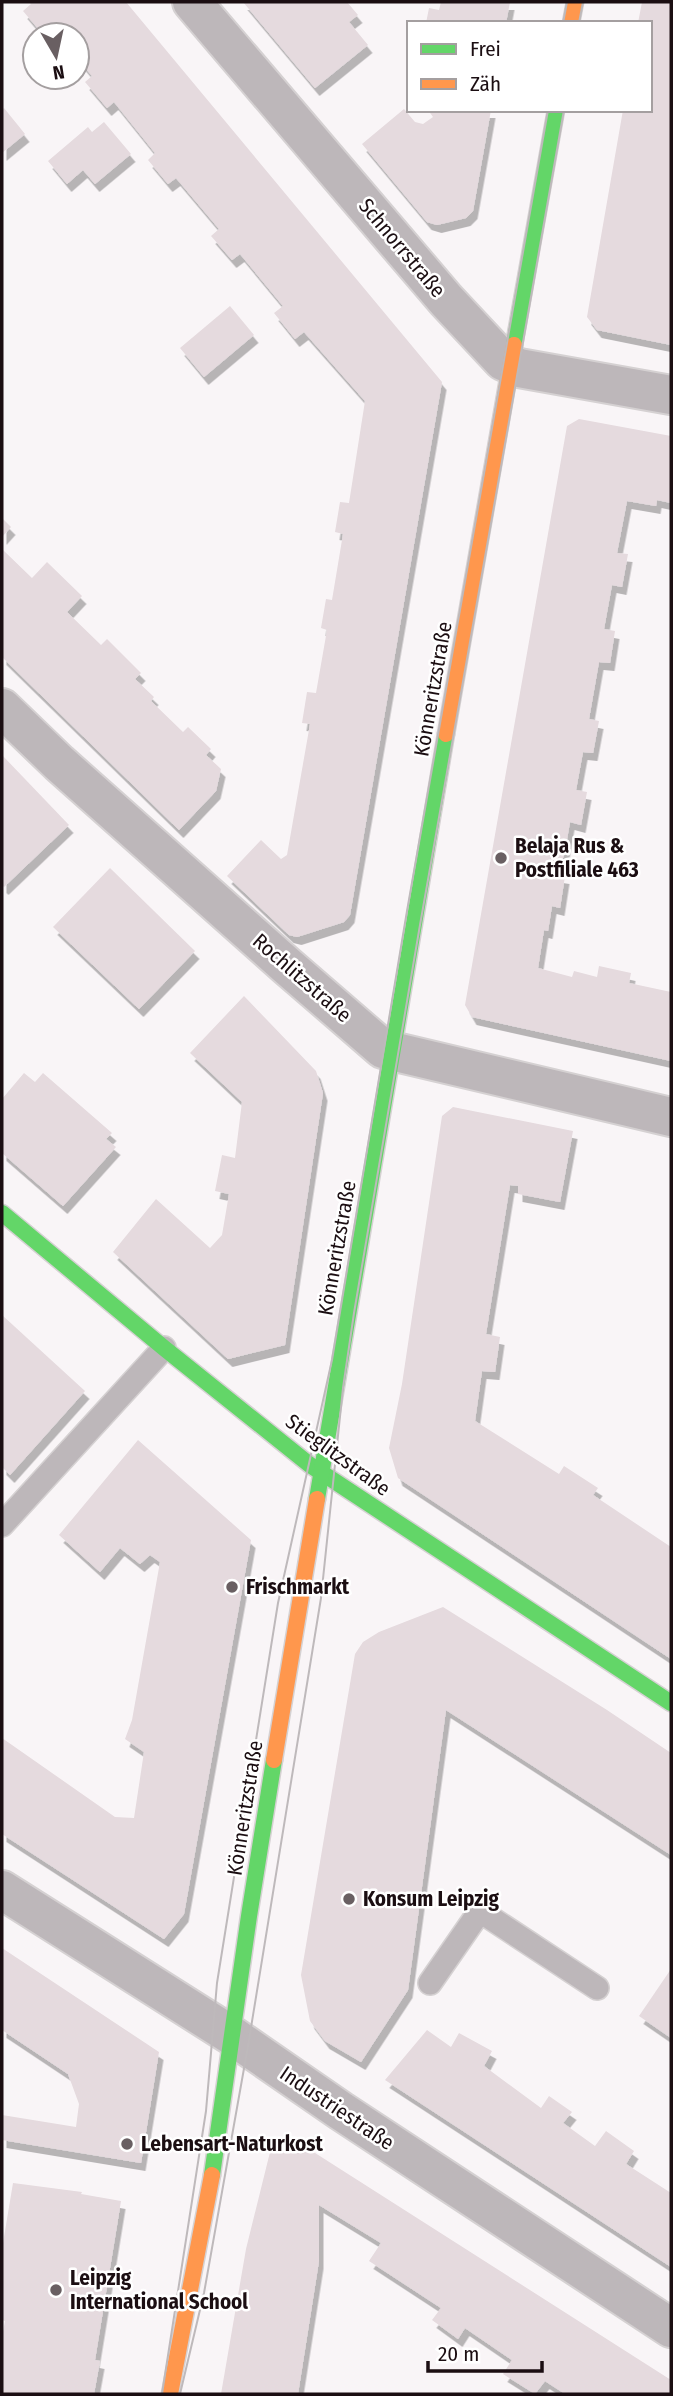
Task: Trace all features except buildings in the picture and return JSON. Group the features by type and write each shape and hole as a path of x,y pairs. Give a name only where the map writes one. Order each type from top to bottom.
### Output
{"main road":[{"path":"571,21 575,2"},
{"name":"Könneritzstraße","path":"170,2394 215,2161 231,2035 391,1052 556,112"},
{"name":"Stieglitzstraße","path":"2,1213 164,1348 321,1473 671,1703"}],"street":[{"name":"Schnorrstraße","path":"192,2 446,300 510,366"},
{"path":"510,366 671,395"},
{"name":"Rochlitzstraße","path":"2,708 59,763 383,1049 671,1117"},
{"name":"Industriestraße","path":"2,1890 231,2035 332,2105 671,2328"}],"lane":[{"path":"2,1525 164,1348"},
{"path":"430,1983 480,1911 597,1988"}],"tram line":[{"path":"563,21 567,2"},
{"path":"579,21 583,2"},
{"path":"162,2394 206,2111 217,1983 278,1603 332,1360 407,911 548,112"},
{"path":"180,2394 204,2293 248,2046 321,1598 343,1388 354,1313 564,112"}],"traffic: fast":[{"path":"514,345 556,112"},
{"path":"317,1499 446,734"},
{"path":"2,1213 310,1465 671,1703"},
{"path":"212,2175 274,1760"}],"traffic: slow":[{"path":"571,21 575,2"},
{"path":"446,734 514,345"},
{"path":"274,1760 317,1499"},
{"path":"170,2394 212,2175"}],"place":[{"name":"Belaja Rus & Postfiliale 463","path":"501,858"},
{"name":"Frischmarkt","path":"232,1587"},
{"name":"Konsum Leipzig","path":"349,1899"},
{"name":"Lebensart-Naturkost","path":"127,2144"},
{"name":"Leipzig International School","path":"56,2290"}]}
